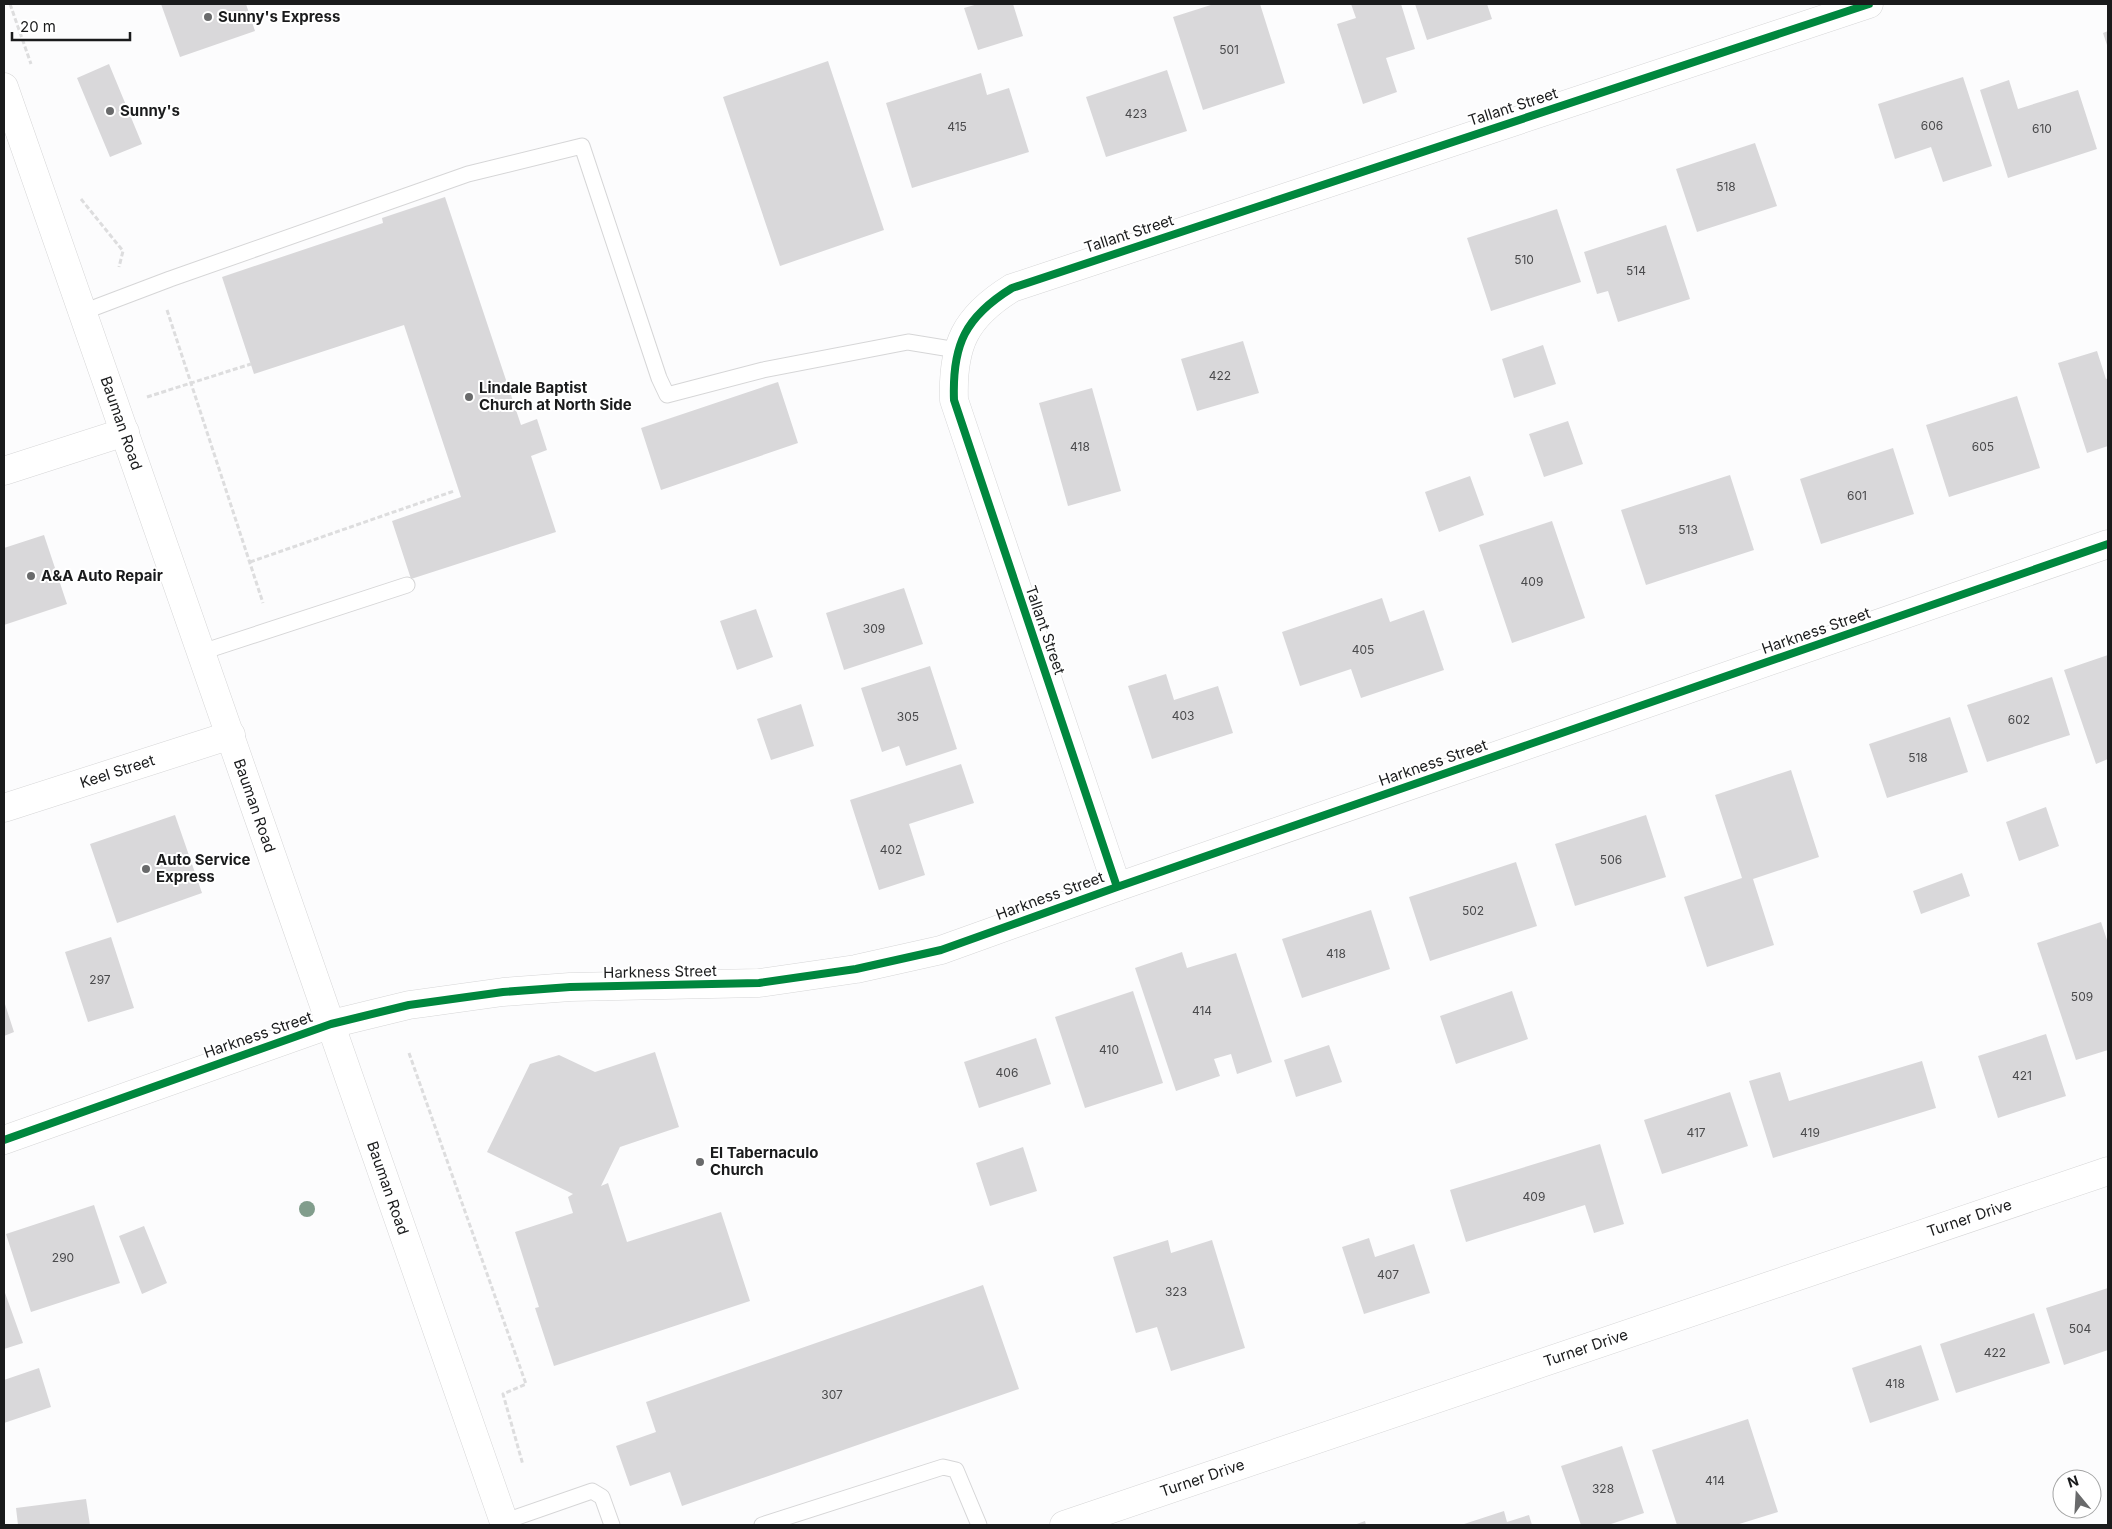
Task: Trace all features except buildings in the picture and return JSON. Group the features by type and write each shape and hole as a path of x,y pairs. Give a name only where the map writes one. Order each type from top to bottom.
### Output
{"street":[{"name":"Tallant Street","path":"1117,886 954,400 953,374 957,350 966,331 978,314 994,299 1012,288 1869,4"},
{"name":"Bauman Road","path":"4,87 504,1524"},
{"path":"4,471 125,432"},
{"name":"Harkness Street","path":"4,1140 331,1024 409,1006 503,992 570,988 759,983 856,969 941,950 1117,886 2108,544"},
{"name":"Keel Street","path":"4,808 231,736"},
{"name":"Turner Drive","path":"1064,1525 2108,1171"}],"lane":[{"path":"83,312 468,174 582,146 659,378 668,395 763,370 908,342 957,350"},
{"path":"202,652 407,585"},
{"path":"762,1525 943,1467 956,1470 980,1525"},
{"path":"504,1524 592,1491 602,1497 612,1525"}],"path":[{"path":"10,4 32,67"},
{"path":"77,194 123,250 119,261 120,269"},
{"path":"157,284 193,384 266,611"},
{"path":"115,406 193,384 251,364"},
{"path":"250,562 454,491"},
{"path":"409,1054 526,1384 503,1394 536,1511"}],"cycle path":[{"path":"1117,887 954,400 954,381 959,348 972,322 983,310 1012,288 1869,4"},
{"path":"4,1140 331,1024 409,1005 503,992 570,987 759,983 856,969 941,950 1117,887 2108,544"}],"place":[{"name":"Sunny's Express","path":"208,17"},
{"name":"Sunny's","path":"110,111"},
{"name":"Lindale Baptist Church at North Side","path":"469,397"},
{"name":"A&A Auto Repair","path":"31,576"},
{"name":"Auto Service Express","path":"146,869"},
{"name":"El Tabernaculo Church","path":"700,1162"}]}
